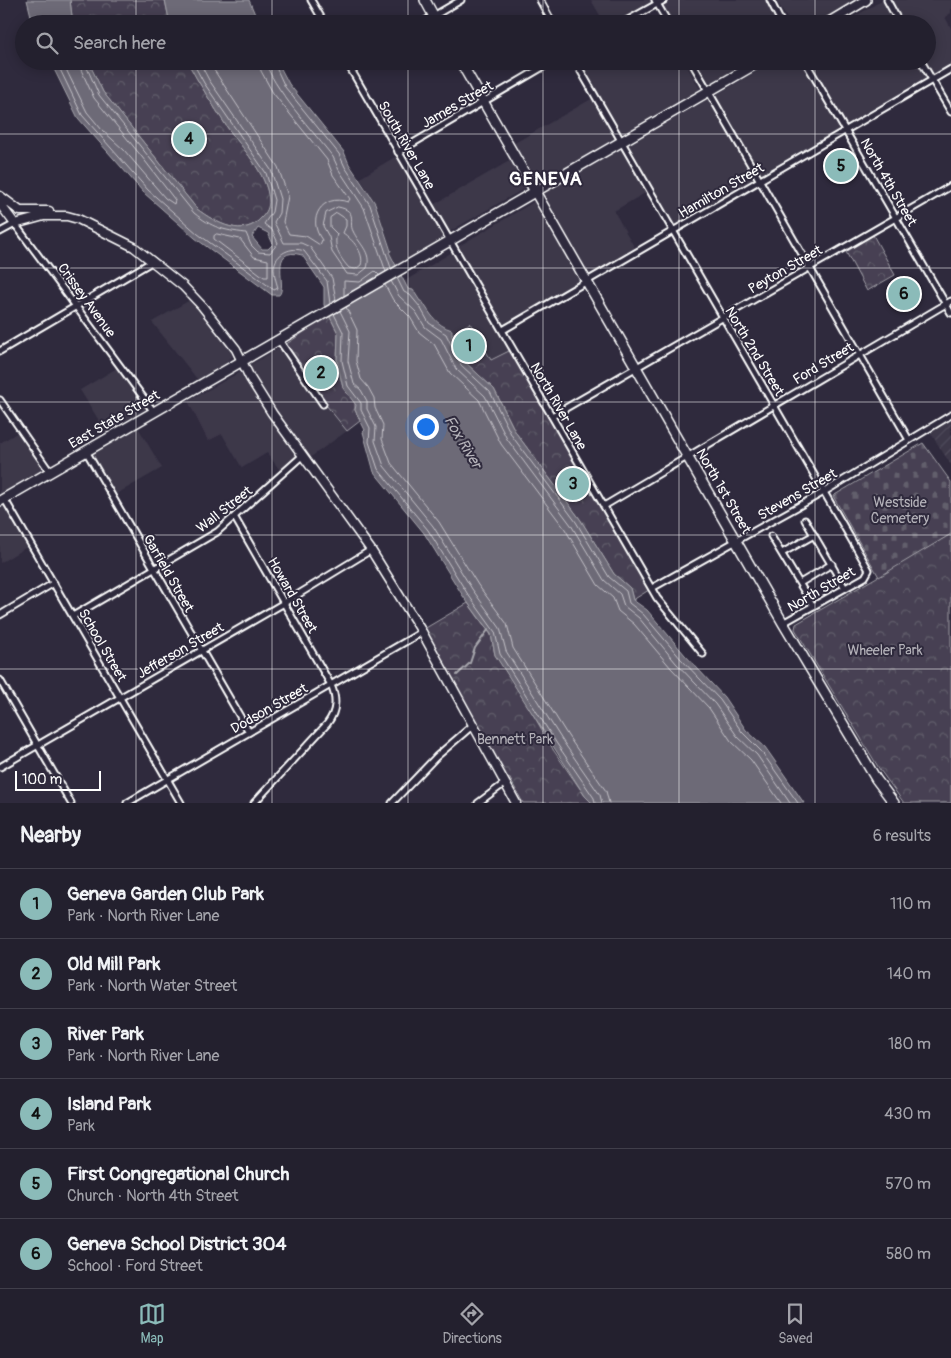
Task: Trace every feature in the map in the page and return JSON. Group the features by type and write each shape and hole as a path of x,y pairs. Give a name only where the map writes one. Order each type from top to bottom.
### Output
{"main road":[{"path":"424,0 433,15"},
{"path":"841,15 866,0"},
{"name":"North 1st Street","path":"465,70 783,623 876,780 894,803"},
{"name":"East State Street","path":"2,499 291,334 745,70"},
{"path":"0,196 20,211 50,211 67,216 118,238 154,261 202,306 236,349 241,362 272,413 371,550 422,632 516,803"},
{"name":"Crissey Avenue","path":"0,204 15,224"},
{"path":"15,224 44,216 67,216"}],"street":[{"path":"311,0 320,15"},
{"path":"442,15 461,0"},
{"path":"540,0 548,15"},
{"path":"635,15 656,2 664,0"},
{"path":"770,0 778,13"},
{"path":"887,0 895,15"},
{"path":"656,2 664,15"},
{"name":"Hamilton Street","path":"502,330 951,69"},
{"name":"South River Lane","path":"350,70 450,240"},
{"name":"James Street","path":"398,152 539,70"},
{"name":"North 2nd Street","path":"580,70 869,570 868,573"},
{"path":"696,70 908,440"},
{"name":"North 4th Street","path":"811,70 896,218 948,303 951,313"},
{"path":"926,70 951,112"},
{"name":"Peyton Street","path":"552,416 951,186"},
{"path":"0,232 15,224"},
{"name":"Crissey Avenue","path":"15,224 154,412"},
{"name":"North River Lane","path":"450,240 652,588 703,654"},
{"path":"0,351 154,261"},
{"name":"Ford Street","path":"604,506 948,303"},
{"path":"279,340 324,404"},
{"path":"0,400 50,472"},
{"name":"Stevens Street","path":"652,588 824,492 951,416"},
{"name":"Garfield Street","path":"86,451 249,732"},
{"name":"Wall Street","path":"73,616 217,532 235,518 303,455"},
{"name":"School Street","path":"2,499 54,583 181,803"},
{"name":"Howard Street","path":"235,518 331,684"},
{"path":"805,520 845,588"},
{"path":"782,553 814,535"},
{"path":"771,536 813,606"},
{"name":"Jefferson Street","path":"0,767 284,603 371,550"},
{"path":"800,583 832,564"},
{"name":"North Street","path":"783,623 868,573"},
{"path":"0,615 54,583"},
{"name":"Dodson Street","path":"127,803 422,632"},
{"path":"0,680 71,803"},
{"path":"254,803 332,717 336,700 331,684"},
{"path":"392,803 436,757 472,725"},
{"path":"478,803 505,784"}],"shaded area":[{"path":"591,0 651,0 653,2 631,15 600,15"},
{"path":"672,0 768,0 777,15 669,15 663,5"},
{"path":"776,0 856,0 830,15 785,15"},
{"path":"883,0 951,0 951,13 945,17 951,28 951,68 674,227 652,189 614,211 636,250 589,276 542,194 759,70 936,70 936,15 857,15"},
{"path":"584,70 689,70 701,91 622,136"},
{"path":"700,70 737,70 709,86"},
{"path":"593,98 616,139 536,185 513,144"},
{"path":"398,155 448,240 397,270 389,252 391,250 375,203 360,178"},
{"path":"511,160 527,187 449,232 433,205"},
{"path":"535,201 583,282 505,328 457,247"},
{"path":"454,251 509,351 491,360 470,324 435,340 403,282"},
{"path":"190,300 231,350 232,357 201,384 152,322"},
{"path":"285,345 311,385 347,431 308,459 248,366"},
{"path":"117,368 147,408 106,432 80,390"},
{"path":"240,372 299,458 282,473 267,453 242,468 222,434 208,441 188,401"},
{"path":"951,420 951,465 930,432"},
{"path":"136,424 162,468 113,496 88,452"},
{"path":"20,431 49,471 0,499 0,443"},
{"path":"4,500 30,545 0,563 0,502"}],"green space":[{"path":"70,0 165,0 168,15 72,15"},
{"path":"92,70 192,70 227,127 253,161 264,180 269,203 264,215 255,224 239,228 221,223 197,209 103,92"},
{"path":"873,235 895,275 867,291 846,252"},
{"path":"329,315 338,333 337,361 343,388 355,401 355,410 360,421 347,431 310,385 285,345"},
{"path":"470,323 491,360 513,349 652,588 633,600 630,588 614,574 580,519 516,433 494,389 465,362 452,338 452,334"},
{"name":"Westside Cemetery","path":"923,443 951,482 951,534 879,577 833,496"},
{"name":"Wheeler Park","path":"951,534 951,803 904,803 880,770 795,629 796,624"},
{"name":"Bennett Park","path":"468,603 491,635 495,655 518,688 554,751 585,796 592,803 523,803 509,777 505,779 424,629"}],"water":[{"path":"27,0 70,0 72,15 31,15"},
{"path":"165,0 249,0 255,15 168,15"},
{"name":"Fox River","path":"54,70 92,70 103,92 197,209 221,223 239,228 255,224 264,215 269,205 267,190 264,180 253,161 227,127 192,70 282,70 289,84 344,152 349,164 375,203 391,251 389,252 408,289 413,290 438,322 452,330 452,338 465,362 494,389 516,433 580,519 614,574 630,588 633,600 647,610 724,697 746,730 765,747 804,803 592,803 585,796 495,655 491,634 463,596 424,533 374,472 363,432 365,430 355,410 356,405 343,388 337,361 338,333 324,305 324,287 302,255 291,254 285,256 281,268 281,291 279,295 272,295 195,238 144,193 78,118","holes":["258,228 268,233 273,244 268,249 262,249 252,237"]}],"waterway":[{"path":"457,675 470,663 475,648 488,630"}],"place":[{"name":"Island Park","path":"189,139"},
{"name":"First Congregational Church","path":"841,166"},
{"name":"Geneva School District 304","path":"904,294"},
{"name":"Geneva Garden Club Park","path":"469,346"},
{"name":"Old Mill Park","path":"321,373"},
{"name":"River Park","path":"573,484"}],"district":[{"name":"GENEVA","path":"546,178"}]}
